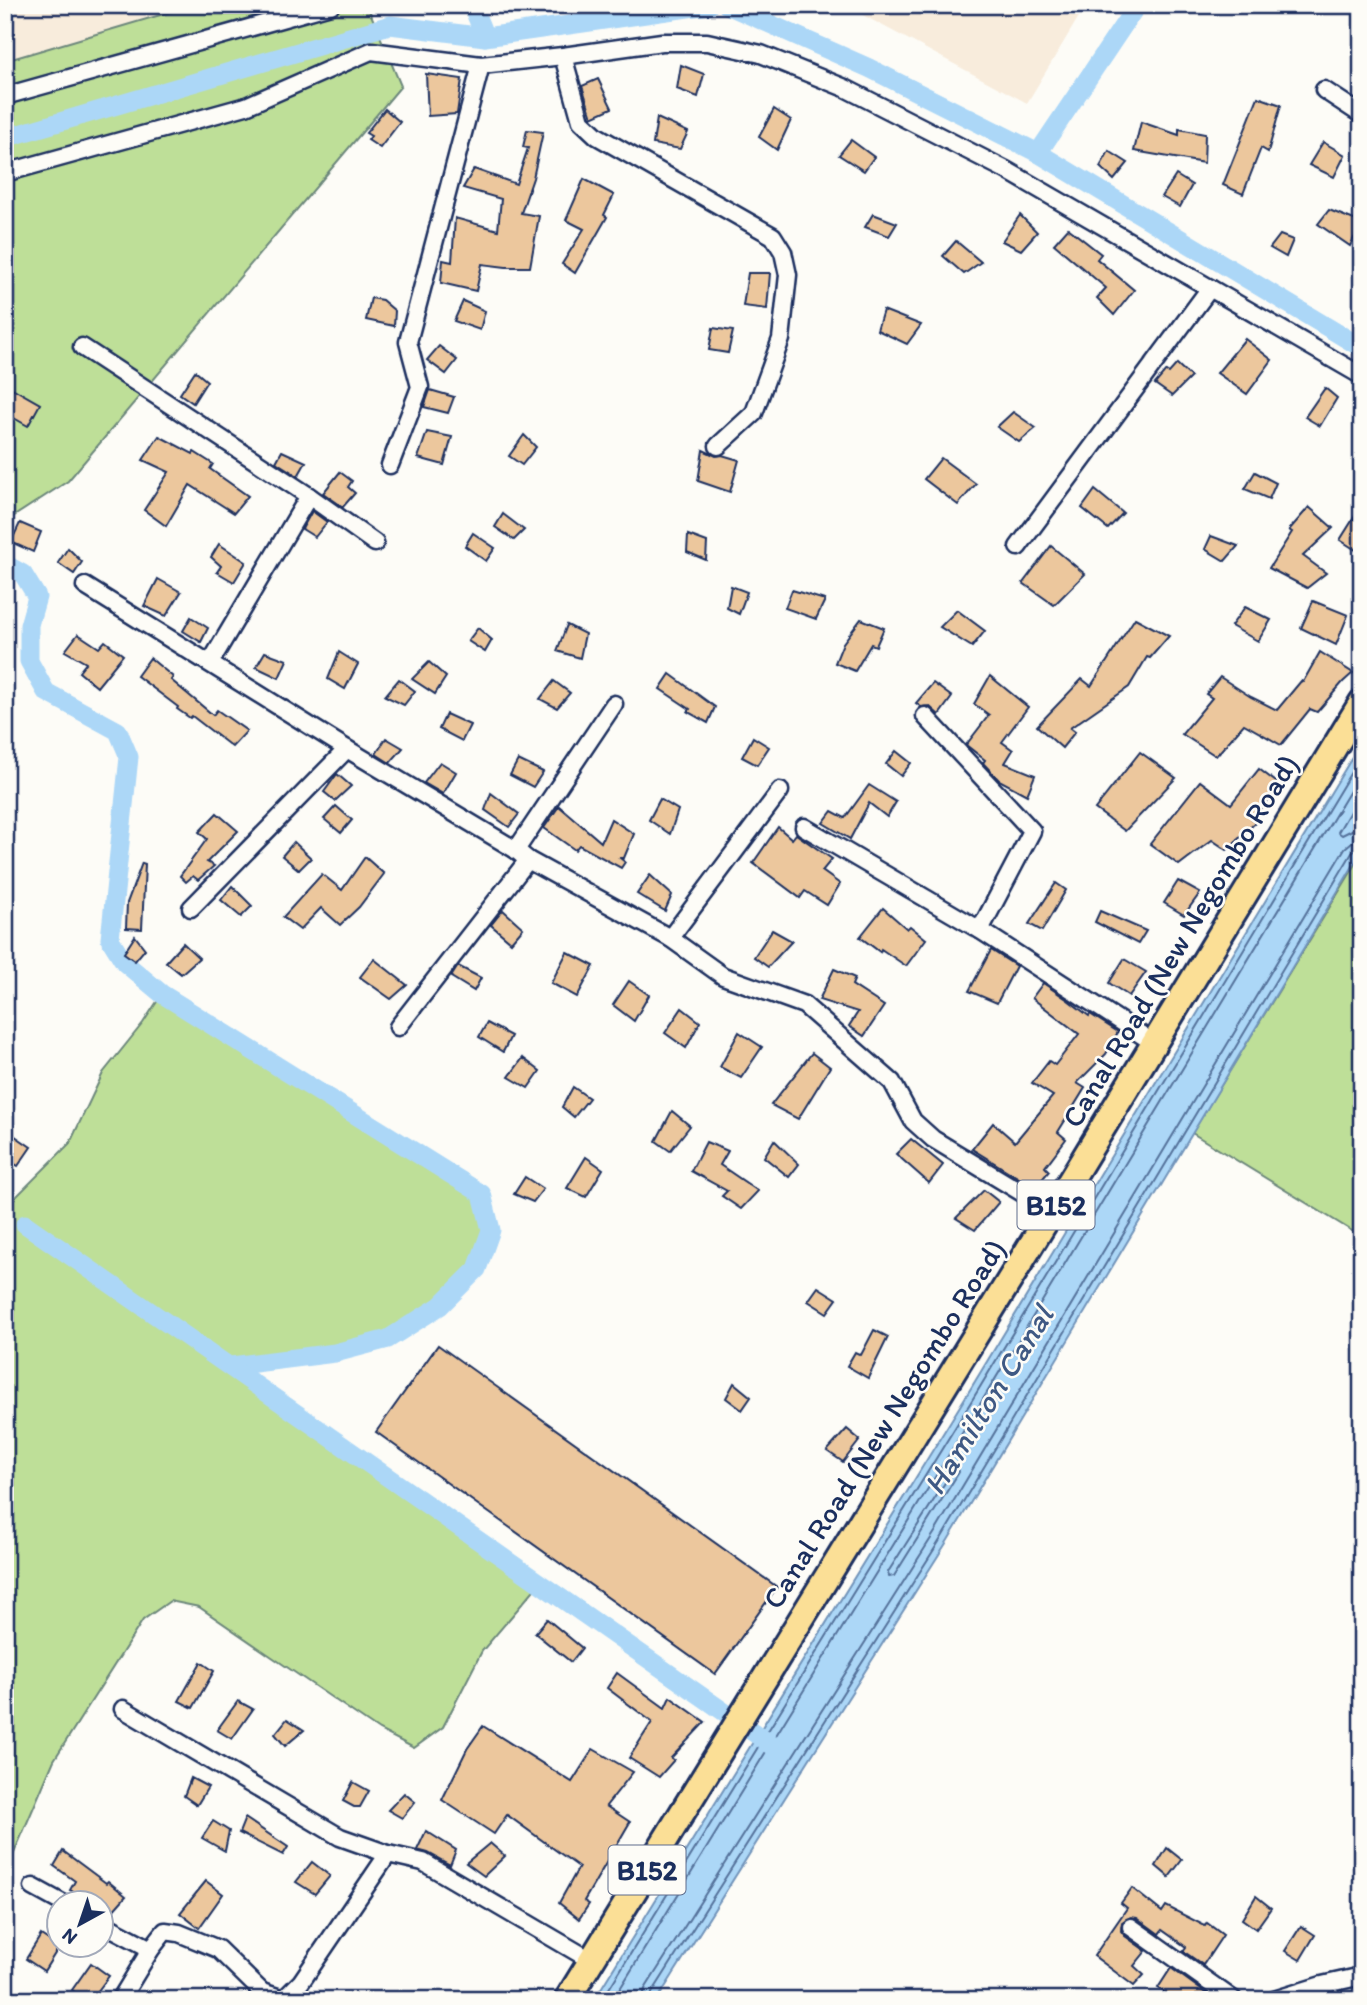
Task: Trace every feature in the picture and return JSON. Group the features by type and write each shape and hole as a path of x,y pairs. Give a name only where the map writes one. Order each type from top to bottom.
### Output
{"main road":[{"name":"Canal Road (New Negombo Road)","path":"568,2000 1362,702"}],"street":[{"path":"5,96 331,5"},
{"path":"5,173 246,106 371,51 481,65 662,42 707,42 761,54 845,88 1006,170 1362,376"},
{"path":"562,56 581,121 597,136 774,236 783,252 788,275 781,339 754,413 718,446"},
{"path":"390,465 420,387 408,342 481,65"},
{"path":"1324,90 1362,115"},
{"path":"1018,547 1210,289"},
{"path":"82,346 309,496 375,543"},
{"path":"210,663 309,496"},
{"path":"85,586 522,855 670,938 723,976 804,1005 892,1082 914,1121 933,1139 1052,1210"},
{"path":"398,1027 522,855 614,704"},
{"path":"925,716 1032,831 980,930"},
{"path":"191,908 347,749"},
{"path":"670,938 780,791"},
{"path":"804,827 980,930 1154,1043"},
{"path":"123,1709 341,1836 388,1854 423,1862 592,1961"},
{"path":"120,2000 165,1931 179,1933 218,1949 262,1992 284,1999 301,1982 388,1854"},
{"path":"33,1887 46,1894"},
{"path":"1131,1927 1234,2000"},
{"path":"116,1930 151,1949"},
{"path":"1274,2000 1362,1976"}],"shaded area":[{"path":"5,5 194,5 5,61"},
{"path":"844,5 1086,5 1027,103"}],"green space":[{"path":"194,5 367,5 401,86 68,481 5,522 5,61"},
{"path":"1362,854 1362,1237 1192,1133"},
{"path":"162,994 482,1194 491,1230 477,1269 440,1306 388,1339 335,1353 232,1367 539,1584 482,1651 443,1727 414,1748 379,1730 199,1607 170,1601 143,1620 54,1760 5,1874 5,1204 13,1200 70,1143 103,1073 143,1023"}],"water":[{"name":"Hamilton Canal","path":"1362,741 1362,851 948,1540 657,2000 594,2000 971,1388"}],"building":[{"path":"681,65 704,74 698,97 677,89"},
{"path":"426,74 462,79 457,114 428,116"},
{"path":"598,79 612,108 592,117 582,86"},
{"path":"1258,97 1281,105 1268,152 1261,148 1243,194 1223,185"},
{"path":"385,109 400,122 380,148 368,140 371,136 366,133"},
{"path":"774,109 791,120 777,150 759,137"},
{"path":"657,118 688,132 680,149 653,144"},
{"path":"1141,122 1179,135 1179,129 1205,134 1204,163 1134,151"},
{"path":"527,130 543,132 533,178 521,213 539,216 530,267 482,264 476,291 441,283 443,260 452,262 455,218 498,230 501,199 463,188 474,169 516,184 528,148 523,147"},
{"path":"851,140 874,157 864,171 839,155"},
{"path":"1323,142 1345,155 1334,177 1309,165"},
{"path":"1109,151 1128,163 1114,180 1100,167"},
{"path":"1176,175 1192,185 1180,207 1162,197"},
{"path":"584,179 614,195 604,215 607,217 575,273 562,264 584,229 566,220"},
{"path":"1329,210 1362,223 1350,246 1318,224"},
{"path":"873,214 897,223 889,236 865,227"},
{"path":"1020,215 1037,232 1021,250 1002,241"},
{"path":"1068,228 1101,254 1097,259 1134,290 1114,315 1097,298 1106,288 1054,244"},
{"path":"1280,235 1293,240 1286,257 1270,248"},
{"path":"956,241 981,262 964,274 943,256"},
{"path":"748,273 770,273 767,309 743,306"},
{"path":"371,298 382,300 395,311 394,326 366,320"},
{"path":"463,301 485,311 480,330 454,321"},
{"path":"883,310 921,325 907,344 877,330"},
{"path":"713,328 733,331 728,353 709,350"},
{"path":"1245,339 1272,360 1247,394 1217,373"},
{"path":"439,346 457,360 446,374 427,360"},
{"path":"1177,364 1191,377 1172,396 1155,384 1166,371 1169,373"},
{"path":"195,371 207,381 193,403 180,394"},
{"path":"5,384 40,404 28,426 5,413"},
{"path":"1325,388 1337,398 1320,426 1305,417"},
{"path":"430,390 454,397 448,413 424,407"},
{"path":"1013,412 1036,428 1019,442 997,427"},
{"path":"427,432 452,437 444,465 418,458"},
{"path":"524,435 536,447 522,465 509,456"},
{"path":"159,436 213,464 210,469 248,496 234,513 190,485 166,526 144,510 169,472 143,460"},
{"path":"703,450 716,456 739,460 730,492 698,481"},
{"path":"282,451 306,462 298,476 276,462"},
{"path":"941,458 976,484 958,505 924,479"},
{"path":"340,472 352,481 348,487 355,493 343,507 323,493"},
{"path":"1255,472 1276,483 1269,499 1245,489"},
{"path":"1095,490 1123,513 1108,529 1082,508"},
{"path":"1362,505 1362,554 1340,540"},
{"path":"1309,507 1333,528 1303,556 1326,573 1307,588 1269,568 1292,532 1289,530"},
{"path":"312,511 327,522 315,537 302,529"},
{"path":"503,514 524,530 514,540 495,527"},
{"path":"20,523 41,532 33,552 11,542"},
{"path":"473,533 495,548 486,561 465,546"},
{"path":"688,535 707,542 706,560 687,552"},
{"path":"1211,536 1238,546 1225,561 1205,549"},
{"path":"219,544 246,562 234,582 217,572 221,566 211,557"},
{"path":"1051,546 1085,574 1054,605 1023,583"},
{"path":"68,548 82,562 74,574 58,563"},
{"path":"158,579 181,592 166,616 144,606"},
{"path":"731,586 747,592 739,614 727,608"},
{"path":"792,590 825,600 816,619 785,608"},
{"path":"1313,601 1348,615 1336,645 1301,628"},
{"path":"1245,607 1271,620 1258,641 1231,626"},
{"path":"957,610 985,631 972,647 940,627"},
{"path":"191,617 208,628 201,642 183,631"},
{"path":"1135,618 1169,636 1150,658 1147,657 1129,687 1070,728 1075,732 1062,748 1037,726 1082,679 1091,686"},
{"path":"861,619 884,628 876,646 871,644 855,671 835,663 843,643"},
{"path":"567,625 585,634 580,658 557,651"},
{"path":"478,628 492,640 485,652 468,641"},
{"path":"78,634 99,648 105,641 123,655 97,687 79,672 86,663 65,651"},
{"path":"265,652 287,660 279,678 256,667"},
{"path":"339,652 358,664 345,689 328,679"},
{"path":"1320,652 1353,673 1317,712 1310,709 1281,745 1244,724 1216,756 1182,734 1212,698 1206,694 1220,677 1277,710 1301,681 1303,682"},
{"path":"150,658 173,677 171,680 213,715 217,710 247,731 232,747 192,716 190,718 177,709 178,707 137,676"},
{"path":"429,662 446,677 435,694 412,679"},
{"path":"670,674 715,707 708,723 688,712 690,709 660,689"},
{"path":"990,676 1028,707 1002,742 1013,750 1005,763 1035,775 1027,795 999,780 983,763 985,760 966,745 989,715 974,704"},
{"path":"399,679 415,691 404,705 385,696"},
{"path":"554,681 570,693 557,708 540,699"},
{"path":"933,683 952,697 939,715 929,706 921,707 916,703"},
{"path":"446,714 470,725 462,741 439,729"},
{"path":"753,737 769,747 757,765 742,757"},
{"path":"386,738 403,748 390,763 376,754"},
{"path":"896,751 911,763 901,776 886,764"},
{"path":"1140,752 1176,778 1125,831 1095,809"},
{"path":"518,760 543,772 533,787 510,775"},
{"path":"440,762 456,772 443,794 424,783"},
{"path":"1259,769 1280,785 1252,819 1256,822 1227,850 1212,840 1179,865 1150,844 1200,781 1231,804"},
{"path":"337,774 351,786 335,801 324,792"},
{"path":"869,785 896,802 887,817 869,803 850,839 823,823 832,811 845,818"},
{"path":"491,793 519,814 509,827 485,810"},
{"path":"660,799 678,810 670,834 649,820"},
{"path":"336,806 352,820 341,833 324,819"},
{"path":"559,806 601,842 611,819 634,834 624,858 620,858 625,862 621,868 579,845 575,850 544,828"},
{"path":"217,813 238,831 207,862 214,866 198,880 193,876 186,882 180,876 207,839 199,832"},
{"path":"778,827 792,839 796,834 832,859 822,871 840,884 827,905 805,891 800,898 753,863"},
{"path":"294,842 311,858 299,870 282,856"},
{"path":"365,857 384,874 359,907 340,925 321,908 300,930 283,917 322,874 342,890"},
{"path":"142,863 145,864 142,929 126,928 127,903"},
{"path":"650,875 672,895 665,911 637,894"},
{"path":"1178,881 1200,893 1184,915 1164,903"},
{"path":"1056,883 1066,890 1042,931 1029,924"},
{"path":"232,886 252,906 241,917 221,900"},
{"path":"883,908 907,929 910,926 926,939 906,966 860,937"},
{"path":"503,910 523,928 511,942 491,925"},
{"path":"1100,911 1146,931 1138,944 1095,922"},
{"path":"772,930 792,941 768,967 754,957"},
{"path":"135,936 145,949 135,961 124,953"},
{"path":"183,943 199,958 181,974 166,962"},
{"path":"991,950 1016,966 997,1003 969,991"},
{"path":"567,952 594,966 577,997 551,983"},
{"path":"374,959 407,985 391,999 360,977"},
{"path":"1124,959 1146,972 1129,996 1109,983"},
{"path":"458,966 481,978 474,991 451,977"},
{"path":"834,969 855,978 852,985 884,1006 864,1036 849,1026 858,1012 819,1000"},
{"path":"629,981 649,995 634,1021 613,1005"},
{"path":"1043,983 1089,1016 1090,1014 1118,1032 1106,1054 1077,1083 1085,1088 1058,1132 1066,1139 1045,1167 1049,1171 1035,1188 972,1149 993,1123 1015,1142 1053,1096 1032,1083 1049,1061 1055,1065 1079,1034 1032,998"},
{"path":"682,1008 700,1022 686,1048 665,1033"},
{"path":"487,1023 511,1036 503,1052 479,1037"},
{"path":"739,1032 762,1047 741,1078 720,1067"},
{"path":"812,1053 830,1067 798,1119 771,1105"},
{"path":"523,1058 540,1071 528,1088 509,1077"},
{"path":"573,1087 589,1098 574,1117 562,1107"},
{"path":"672,1111 690,1126 670,1151 656,1141"},
{"path":"5,1129 31,1147 18,1166 5,1158"},
{"path":"911,1139 943,1165 929,1183 896,1154"},
{"path":"774,1140 799,1164 789,1177 764,1157"},
{"path":"706,1142 728,1151 720,1165 758,1191 741,1209 722,1196 727,1191 691,1171"},
{"path":"586,1157 603,1169 586,1197 567,1188"},
{"path":"525,1177 543,1189 533,1202 514,1194"},
{"path":"984,1190 999,1202 975,1230 956,1218"},
{"path":"818,1287 837,1299 827,1313 808,1301"},
{"path":"874,1330 888,1337 868,1378 847,1366 855,1352 861,1355"},
{"path":"438,1345 777,1587 715,1674 376,1432"},
{"path":"734,1383 751,1397 742,1410 726,1398"},
{"path":"847,1429 860,1440 843,1462 827,1451"},
{"path":"547,1619 582,1648 571,1662 535,1633"},
{"path":"201,1662 214,1671 193,1708 179,1701"},
{"path":"617,1673 665,1708 670,1697 705,1722 671,1758 674,1760 659,1777 629,1758 652,1722 607,1688"},
{"path":"238,1701 253,1709 232,1739 217,1730"},
{"path":"287,1719 304,1730 285,1746 275,1734"},
{"path":"483,1726 572,1782 593,1749 633,1772 606,1806 630,1822 584,1901 589,1904 579,1919 559,1903 579,1867 507,1815 494,1834 442,1800 467,1749"},
{"path":"191,1778 208,1787 197,1805 184,1796"},
{"path":"353,1782 369,1791 360,1807 343,1801"},
{"path":"404,1793 415,1802 402,1818 388,1810"},
{"path":"245,1818 288,1847 283,1855 239,1833"},
{"path":"213,1821 229,1831 225,1851 202,1838"},
{"path":"426,1831 456,1850 450,1865 417,1850"},
{"path":"490,1843 505,1856 484,1876 466,1863"},
{"path":"1167,1848 1182,1860 1169,1877 1156,1866"},
{"path":"63,1851 126,1896 116,1907 116,1890 70,1890 75,1881 54,1866"},
{"path":"312,1862 330,1876 315,1894 296,1882"},
{"path":"206,1881 223,1894 199,1928 180,1913"},
{"path":"1132,1888 1162,1912 1166,1906 1205,1926 1207,1923 1223,1935 1203,1965 1183,1951 1186,1947 1162,1930 1159,1934 1137,1918 1131,1917 1122,1922 1121,1931 1146,1951 1134,1966 1144,1975 1134,1986 1094,1956 1127,1908 1121,1903"},
{"path":"1256,1896 1271,1908 1256,1929 1242,1919"},
{"path":"1301,1926 1315,1935 1300,1960 1285,1951"},
{"path":"41,1935 46,1938 46,1960 51,1960 44,1971 26,1959"},
{"path":"91,1963 109,1976 91,2000 86,2000 72,1990"},
{"path":"1171,1968 1215,2000 1177,2000 1158,1988"}],"waterway":[{"path":"472,5 485,37"},
{"path":"5,138 390,25 485,37 709,5"},
{"path":"727,5 869,68 1038,153 1362,348"},
{"path":"1038,153 1137,5"},
{"path":"5,564 23,574 37,597 29,625 29,661 46,692 118,731 129,757 110,939 125,963 162,994 482,1194 491,1230 477,1269 440,1306 388,1339 335,1353 231,1366"},
{"path":"25,1224 773,1746"}]}
